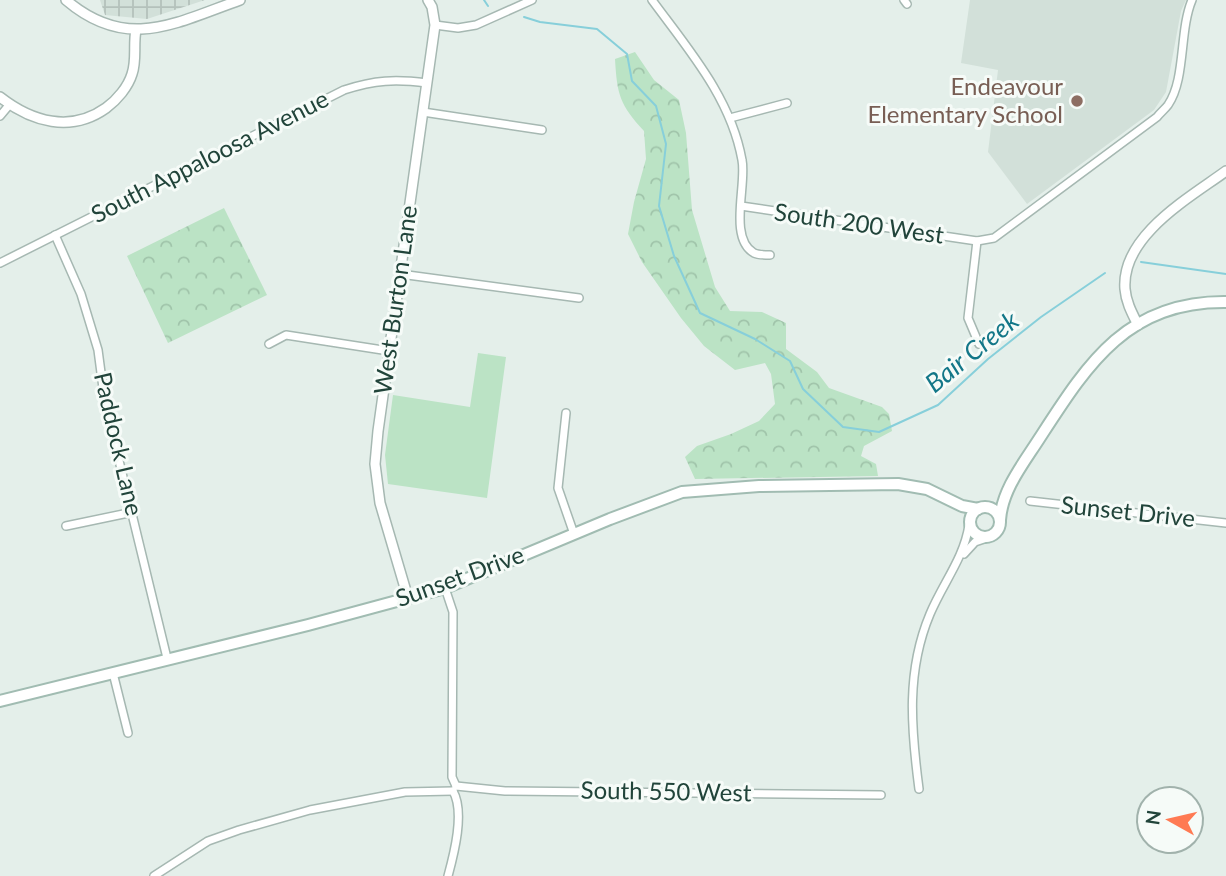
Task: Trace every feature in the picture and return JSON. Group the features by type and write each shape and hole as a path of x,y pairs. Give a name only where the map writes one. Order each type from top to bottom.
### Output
{"main road":[{"path":"948,499 976,535 987,538 998,529 1003,501 1016,475 1085,369 1111,344 1138,325 1177,308 1226,302"},
{"path":"969,523 972,514 993,501 1016,475"},
{"name":"Sunset Drive","path":"0,701 308,625 445,588 682,492 759,486 878,484 919,487 962,506 980,508"},
{"path":"980,508 993,510 1000,520"}],"street":[{"path":"66,0 83,14 103,23 136,30 159,28 240,0"},
{"name":"West Burton Lane","path":"408,598 380,503 375,464 435,25 428,0"},
{"path":"435,25 458,28 476,25 532,0"},
{"path":"652,0 700,64 730,118 742,160 744,180 739,220 746,244 754,253 771,256"},
{"path":"979,344 968,318 977,240 994,238 1157,117 1169,104 1176,86 1186,17 1192,0"},
{"path":"0,97 47,122 64,124 99,113 113,102 132,73 136,30"},
{"name":"South Appaloosa Avenue","path":"0,263 344,90 367,82 395,79 427,83"},
{"path":"730,118 788,103"},
{"path":"0,116 9,104"},
{"path":"423,112 542,130"},
{"path":"1138,325 1128,305 1125,284 1127,270 1136,249 1167,214 1226,171"},
{"name":"South 200 West","path":"741,206 977,240"},
{"name":"Paddock Lane","path":"55,235 81,294 98,350 105,403 167,658"},
{"path":"400,274 579,298"},
{"path":"269,344 286,335 389,351"},
{"path":"566,413 558,488 574,534"},
{"name":"Sunset Drive","path":"1030,501 1226,523"},
{"path":"66,526 133,512"},
{"path":"919,789 911,719 914,673 930,614 959,559 969,523"},
{"path":"959,559 975,542 987,538"},
{"path":"445,588 453,612 452,777 458,823 448,876"},
{"path":"113,673 128,733"},
{"name":"South 550 West","path":"154,876 208,841 239,830 310,810 427,790 881,794"}],"shaded area":[{"path":"100,0 205,0 147,19 105,15"},
{"name":"Endeavour Elementary School","path":"970,0 1186,0 1181,11 1166,92 1154,110 1027,204 988,152 998,70 961,63"}],"green space":[{"path":"635,52 654,80 679,100 686,133 692,210 715,287 730,311 762,312 786,323 786,349 817,372 829,388 882,407 889,414 892,431 864,446 861,456 876,464 878,476 695,479 685,457 697,446 759,421 775,404 771,374 765,363 735,370 704,346 642,262 628,234 646,159 644,131 621,99 615,59"},
{"path":"224,208 267,295 168,343 127,256"},
{"path":"478,353 506,357 487,498 388,484 385,455 393,395 470,407"}],"waterway":[{"name":"Bair Creek","path":"484,0 488,6"},
{"name":"Bair Creek","path":"524,17 540,22 597,29 627,54 632,81 656,106 666,144 659,206 674,256 700,313 755,339 790,361 803,389 843,427 879,432 938,405 988,359 1041,317 1105,273"},
{"name":"Bair Creek","path":"1141,262 1226,274"}],"place":[{"name":"Endeavour Elementary School","path":"1077,101"}]}
